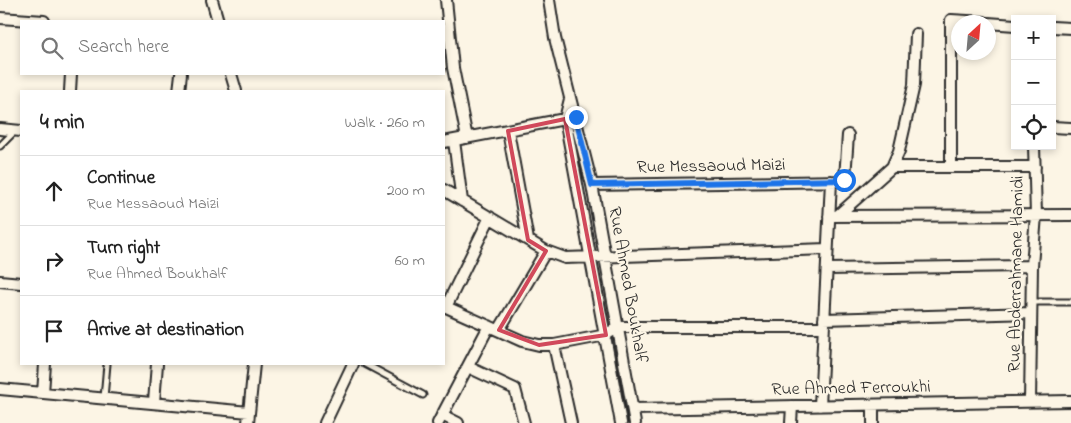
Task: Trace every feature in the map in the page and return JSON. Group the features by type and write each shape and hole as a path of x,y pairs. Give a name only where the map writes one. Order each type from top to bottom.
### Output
{"street":[{"path":"212,0 218,20"},
{"path":"446,0 454,68 467,138"},
{"path":"549,0 555,38 571,96 570,118 591,256 621,423"},
{"path":"0,18 29,20"},
{"path":"996,24 1011,25"},
{"path":"1056,27 1071,28"},
{"path":"833,216 892,167 899,151 914,86 916,34"},
{"path":"951,60 952,166"},
{"path":"70,90 71,75"},
{"path":"179,90 181,75"},
{"path":"232,75 236,90"},
{"path":"462,201 449,142 570,118"},
{"name":"Rue Ahmed Boukhalf","path":"570,118 592,185 635,423"},
{"path":"1056,127 1071,128"},
{"path":"0,129 18,130"},
{"path":"508,131 528,240"},
{"path":"820,406 827,250 833,216 830,181 844,180 848,135"},
{"name":"Rue Abderrahmane Hamidi","path":"1030,402 1032,266 1036,215 1034,150"},
{"path":"892,167 1035,167"},
{"name":"Rue Messaoud Maizi","path":"592,185 830,181"},
{"path":"445,191 546,252 565,258 827,250"},
{"path":"833,216 1071,215"},
{"path":"490,217 445,306 522,341 539,345 554,345 606,335 618,327 824,323 1031,313"},
{"path":"499,330 546,252"},
{"path":"827,269 1032,266"},
{"path":"1,279 20,283"},
{"path":"458,423 440,419 489,326"},
{"path":"554,345 571,423"},
{"path":"43,393 45,365"},
{"path":"154,402 157,365"},
{"path":"248,423 254,365"},
{"path":"325,423 353,365"},
{"path":"468,366 515,389 524,423"},
{"path":"0,389 249,412"},
{"name":"Rue Ahmed Ferroukhi","path":"632,409 1071,401"},
{"path":"873,405 873,423"},
{"path":"791,423 792,406"}],"lane":[{"path":"0,146 18,130"},
{"path":"1031,302 1071,302"},
{"path":"104,398 107,365"},
{"path":"367,365 423,396"}],"highlighted area":[{"path":"565,119 606,335 539,345 499,330 546,251 528,240 508,131"}],"route":[{"path":"576,117 592,185 844,180"}]}
